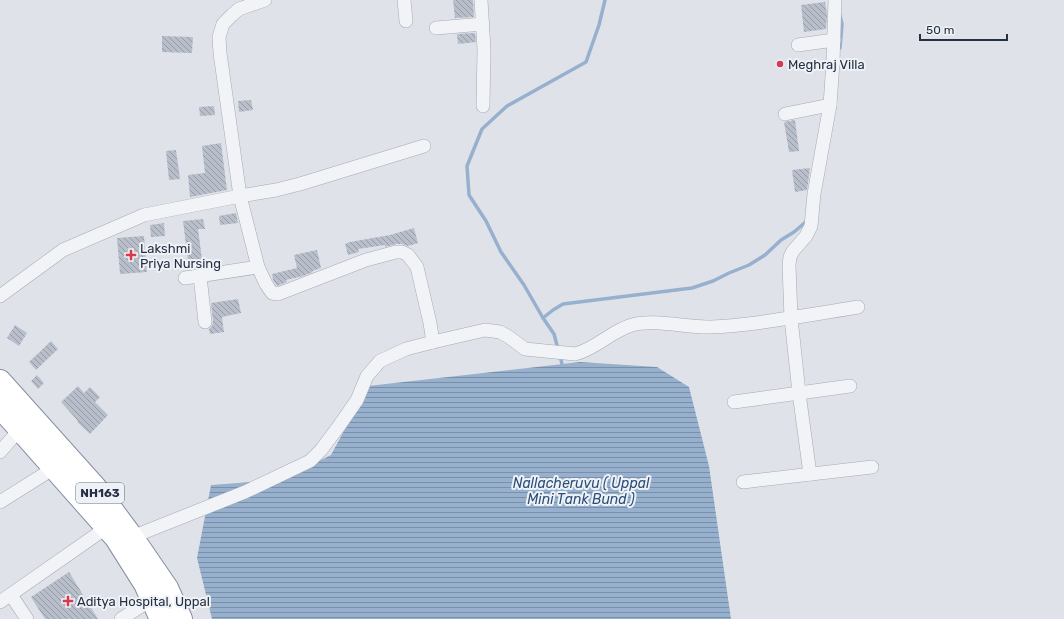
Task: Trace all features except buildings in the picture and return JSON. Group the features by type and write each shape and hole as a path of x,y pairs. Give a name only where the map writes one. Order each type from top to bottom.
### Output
{"highway":[{"name":"NH163","path":"0,381 95,487 145,584 161,619"},
{"name":"NH163","path":"0,407 54,468 167,588 181,619"}],"street":[{"path":"265,0 239,10 232,15 223,24 219,37 240,196 258,267 266,284 272,293 278,294 366,260 396,252 402,252 408,255 417,267 433,342"},
{"path":"404,0 406,22"},
{"path":"481,0 484,49 483,106"},
{"path":"810,474 799,393 788,265 793,251 806,236 811,226 814,194 830,105 835,0"},
{"path":"436,28 482,24"},
{"path":"798,45 834,40"},
{"path":"785,114 830,105"},
{"path":"0,296 63,250 144,215 276,190 424,146"},
{"path":"185,278 258,267"},
{"path":"200,276 205,322"},
{"path":"0,602 119,536 245,492 310,461 321,450 357,400 367,376 380,361 406,349 485,330 500,332 525,349 575,354 583,352 616,331 632,325 648,323 708,327 730,326 858,307"},
{"path":"734,402 850,386"},
{"path":"0,452 20,429"},
{"path":"743,482 872,467"},
{"path":"0,502 54,468"},
{"path":"12,595 27,619"},
{"path":"121,619 152,599"}],"water":[{"name":"Nallacheruvu ( Uppal Mini Tank Bund )","path":"580,362 657,367 689,387 709,466 731,619 212,619 197,558 211,485 281,480 331,455 368,386"}],"waterway":[{"path":"543,318 524,285 501,252 486,221 469,195 467,166 482,129 507,106 586,62 599,25 605,0"},
{"path":"840,16 842,24 840,48"},
{"path":"558,349 554,334 543,318 563,304 692,288 713,281 749,265 765,255 781,240 794,232 808,220"},
{"path":"560,355 562,364"}],"place":[{"name":"Meghraj Villa","path":"780,64"},
{"name":"Lakshmi Priya Nursing","path":"131,255"},
{"name":"Aditya Hospital, Uppal","path":"68,601"}]}
